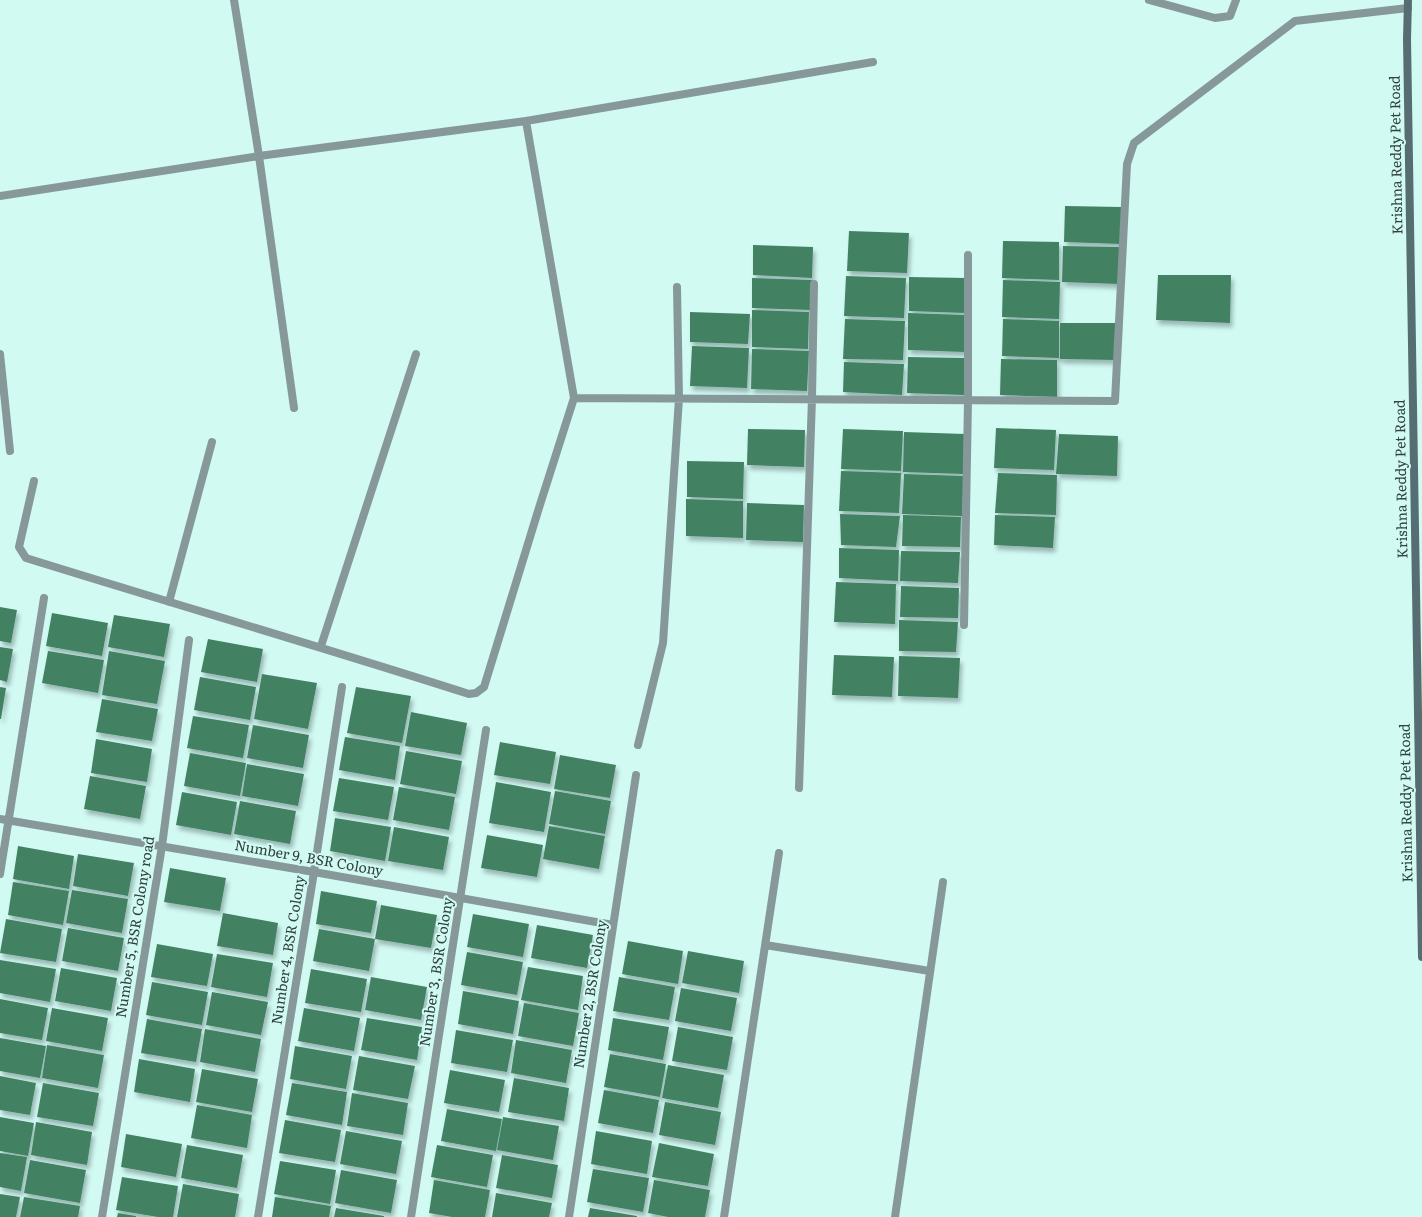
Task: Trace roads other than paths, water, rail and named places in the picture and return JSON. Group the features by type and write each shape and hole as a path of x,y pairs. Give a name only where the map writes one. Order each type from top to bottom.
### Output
{"main road":[{"name":"Krishna Reddy Pet Road","path":"1408,4 1407,39 1422,957"}],"street":[{"path":"234,0 259,156 294,408"},
{"path":"1149,0 1215,18 1230,16 1236,0"},
{"path":"574,398 812,398 968,401 1115,401 1127,164 1134,143 1295,21 1408,4"},
{"path":"0,196 259,156 526,121 873,62"},
{"path":"34,481 19,547 26,558 169,602 321,646 470,694 476,693 484,687 574,398 526,121"},
{"path":"964,625 968,401 968,255"},
{"path":"799,788 812,398 814,284"},
{"path":"638,745 663,643 679,398 677,286"},
{"path":"0,354 10,451"},
{"path":"321,646 416,354"},
{"path":"169,602 212,442"},
{"path":"0,874 4,820 44,598"},
{"name":"Number 5, BSR Colony road","path":"102,1217 162,846 189,640"},
{"name":"Number 4, BSR Colony","path":"258,1217 314,872 342,687"},
{"name":"Number 3, BSR Colony","path":"411,1217 486,730"},
{"name":"Number 2, BSR Colony","path":"569,1217 636,774"},
{"name":"Number 9, BSR Colony","path":"4,820 314,872 613,926"},
{"path":"724,1217 779,853"},
{"path":"895,1217 942,882"},
{"path":"765,945 930,971"}]}
